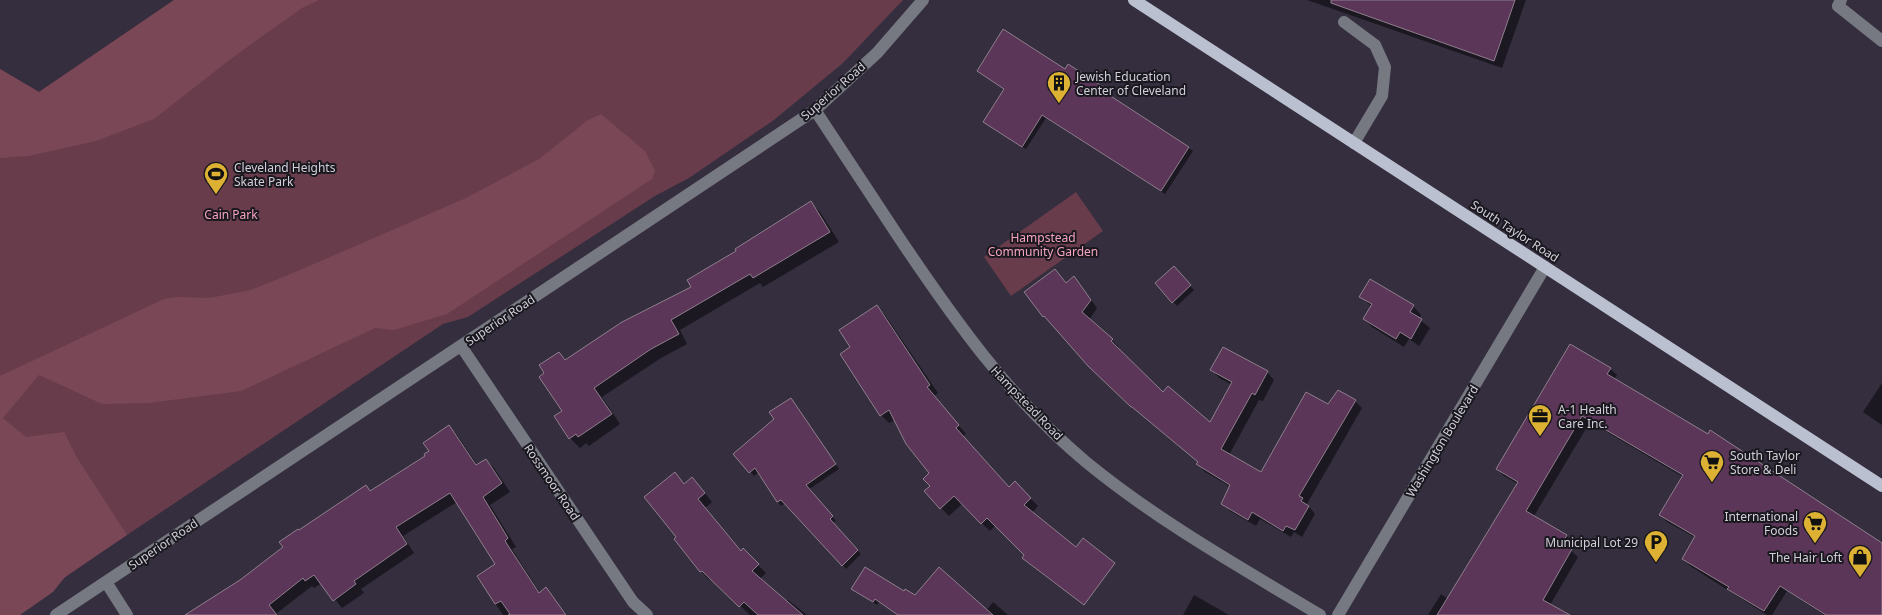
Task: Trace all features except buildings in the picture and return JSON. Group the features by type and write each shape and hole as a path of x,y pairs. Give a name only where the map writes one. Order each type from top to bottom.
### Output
{"main road":[{"name":"South Taylor Road","path":"1134,0 1882,486"}],"street":[{"name":"Superior Road","path":"56,615 815,110 877,53 923,0"},
{"path":"1840,3 1882,41"},
{"path":"1344,22 1375,45 1385,67 1382,96 1354,143"},
{"name":"Hampstead Road","path":"815,110 950,312 997,374 1037,416 1085,461 1131,497 1168,522 1320,615"},
{"name":"Washington Boulevard","path":"1338,615 1545,267"},
{"name":"Rossmoor Road","path":"460,346 633,602 647,615"},
{"path":"106,582 128,615"}],"green space":[{"name":"Cain Park","path":"174,0 903,0 843,63 774,120 689,178 655,196 468,317 443,324 100,553 11,615 0,615 0,69 39,92"},
{"name":"Hampstead Community Garden","path":"1076,192 1103,231 1011,296 984,257"}],"shaded area":[{"path":"174,0 319,0 302,8 232,58 154,119 96,141 29,156 0,158 0,69 39,92"},
{"path":"601,114 645,151 655,171 652,179 447,314 394,330 375,328 241,391 149,403 102,404 39,375 3,418 26,437 64,432 76,456 127,535 65,577 53,592 20,615 0,615 0,376 164,299 177,297 209,298 251,290 466,198 539,159 588,120"}],"place":[{"name":"Jewish Education Center of Cleveland","path":"1059,104"},
{"name":"Cleveland Heights Skate Park","path":"216,195"},
{"name":"A-1 Health Care Inc.","path":"1540,437"},
{"name":"South Taylor Store & Deli","path":"1712,483"},
{"name":"International Foods","path":"1815,544"},
{"name":"Municipal Lot 29","path":"1656,563"},
{"name":"The Hair Loft","path":"1860,578"}]}
